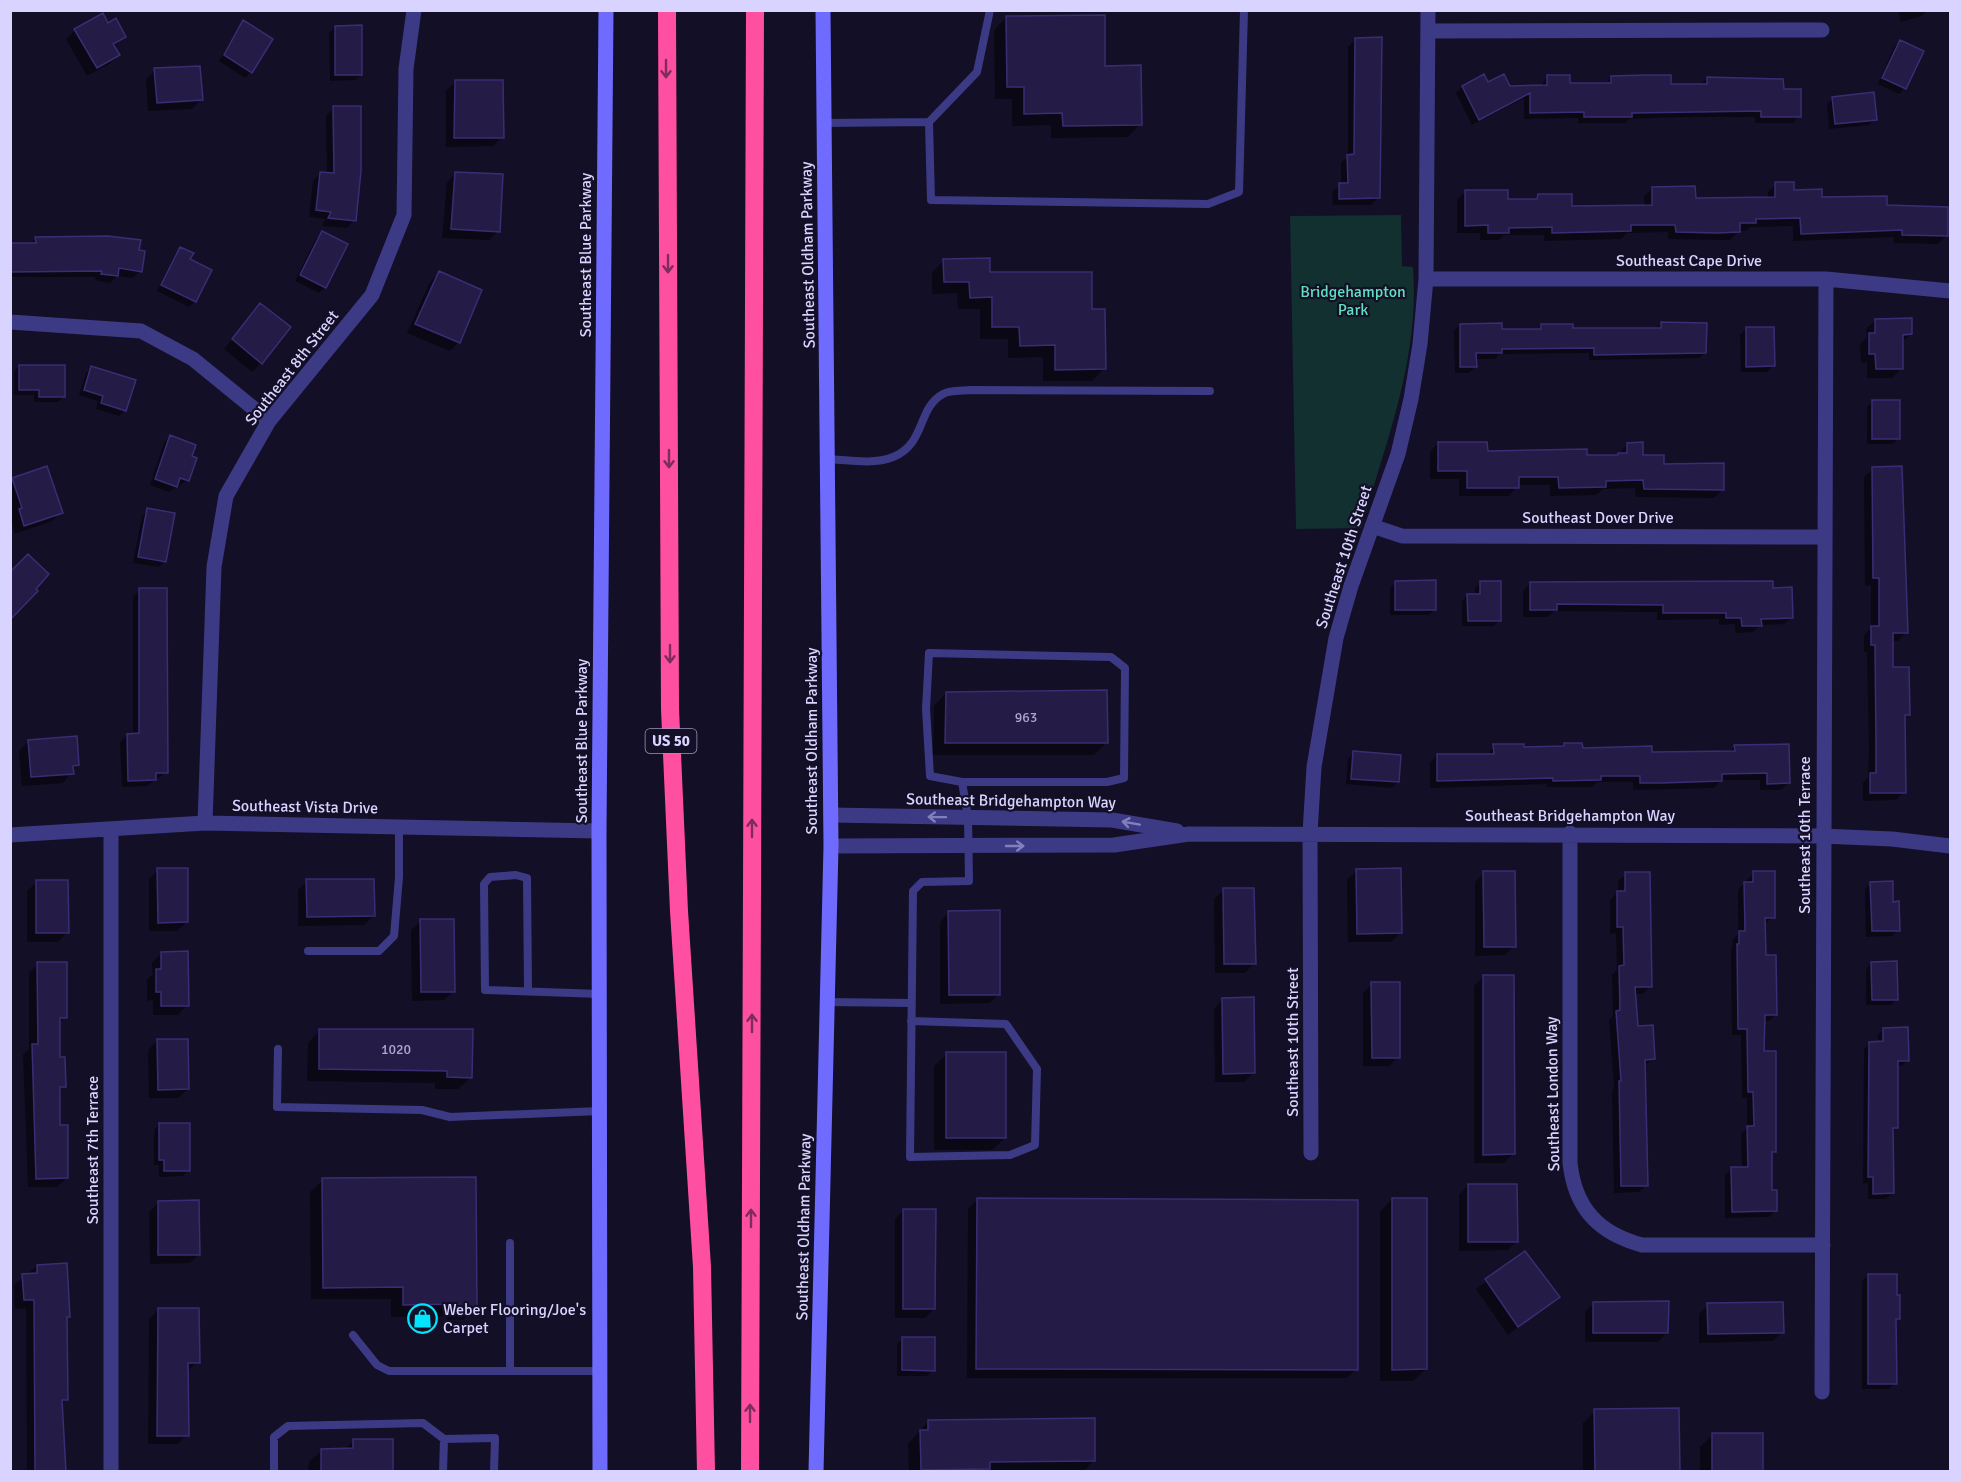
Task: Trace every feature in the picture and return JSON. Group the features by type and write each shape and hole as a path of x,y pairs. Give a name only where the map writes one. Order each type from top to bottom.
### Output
{"highway":[{"name":"US 50","path":"667,10 670,709 679,911 702,1268 706,1472"},
{"path":"750,1472 755,10"}],"street":[{"name":"Southeast 8th Street","path":"205,823 214,567 226,496 269,422 372,295 404,214 406,69 414,10"},
{"name":"Southeast Blue Parkway","path":"600,1472 599,831 606,10"},
{"name":"Southeast Oldham Parkway","path":"816,1472 831,846 823,10"},
{"name":"Southeast 10th Street","path":"1311,1153 1310,833 1314,767 1327,680 1351,586 1398,454 1411,399 1420,344 1426,279 1428,10"},
{"path":"1428,31 1822,30"},
{"name":"Southeast Cape Drive","path":"1426,279 1827,279 1950,291"},
{"name":"Southeast 10th Terrace","path":"1822,1392 1822,836 1827,279"},
{"path":"10,322 141,331 193,359 269,422"},
{"name":"Southeast Dover Drive","path":"1372,526 1402,536 1825,537"},
{"name":"Southeast Bridgehampton Way","path":"831,815 1112,820 1189,834"},
{"name":"Southeast Vista Drive","path":"10,835 205,823 599,831"},
{"name":"Southeast 7th Terrace","path":"111,829 111,1472"},
{"name":"Southeast Bridgehampton Way","path":"831,846 1114,845 1189,834 1570,833 1822,836 1892,839 1950,846"},
{"name":"Southeast London Way","path":"1570,833 1570,1163 1572,1183 1582,1205 1598,1225 1621,1239 1642,1245 1823,1245"}],"lane":[{"path":"824,123 928,122 977,72 990,10"},
{"path":"928,122 931,200 1208,204 1239,192 1244,10"},
{"path":"827,459 880,460 908,449 919,436 933,402 945,392 971,390 1209,390"},
{"path":"929,653 1111,657 1125,668 1124,778 1107,782 962,782 930,776 926,709 929,653"},
{"path":"911,1021 1006,1024 1037,1069 1035,1145 1011,1155 910,1157 911,1003 913,891 922,882 969,881 968,817 962,782"},
{"path":"308,951 378,951 394,936 399,827"},
{"path":"528,991 527,878 516,874 490,877 484,884 485,990 600,994"},
{"path":"827,1002 911,1003"},
{"path":"278,1049 277,1107 422,1110 450,1117 600,1111"},
{"path":"510,1243 510,1371"},
{"path":"353,1335 377,1365 390,1371 600,1371"},
{"path":"274,1472 274,1437 288,1426 423,1423 444,1439 495,1438 494,1472"},
{"path":"443,1472 444,1439"}],"green space":[{"name":"Bridgehampton Park","path":"1401,215 1402,266 1413,267 1414,301 1411,334 1399,399 1361,528 1296,529 1290,216"}],"building":[{"path":"103,13 108,23 116,18 126,37 113,44 120,55 97,68 74,29"},
{"path":"1105,15 1105,66 1141,65 1142,125 1063,126 1062,113 1024,114 1024,87 1007,87 1006,16"},
{"path":"243,20 273,39 252,73 224,55"},
{"path":"362,25 362,75 335,75 335,26"},
{"path":"1382,37 1380,198 1339,199 1339,183 1348,183 1347,155 1354,154 1355,38"},
{"path":"1900,40 1924,51 1906,89 1882,78"},
{"path":"200,66 203,100 157,103 154,68"},
{"path":"1484,74 1488,82 1504,74 1510,86 1547,85 1547,75 1570,75 1570,83 1611,83 1611,76 1646,75 1671,75 1671,84 1707,84 1707,77 1783,79 1784,89 1801,89 1801,117 1761,117 1761,111 1632,113 1632,117 1584,117 1584,112 1530,113 1530,93 1479,120 1462,86"},
{"path":"455,80 503,80 504,138 454,138"},
{"path":"1874,92 1877,120 1835,124 1832,97"},
{"path":"333,106 361,106 361,171 356,221 328,218 331,212 316,210 320,172 334,173"},
{"path":"455,172 503,174 500,232 451,229"},
{"path":"1775,182 1794,182 1794,190 1822,189 1822,197 1887,196 1887,205 1948,207 1948,236 1902,235 1902,230 1801,234 1800,218 1756,219 1756,223 1740,223 1740,232 1717,233 1676,232 1675,225 1631,225 1631,231 1552,233 1552,227 1509,228 1509,233 1488,233 1488,225 1465,226 1465,190 1508,190 1508,199 1537,199 1538,194 1572,194 1572,206 1652,205 1652,187 1695,186 1696,198 1775,197"},
{"path":"322,231 348,244 326,288 300,275"},
{"path":"108,236 141,240 139,250 145,251 142,272 119,268 118,276 101,274 102,271 10,272 10,243 36,243 35,237"},
{"path":"180,247 194,253 190,259 212,270 196,302 161,285"},
{"path":"990,258 990,272 1092,272 1092,309 1105,309 1106,369 1055,370 1055,345 1020,346 1019,327 992,327 992,297 970,298 969,282 944,282 943,259"},
{"path":"439,271 482,290 460,343 415,324"},
{"path":"260,303 291,327 262,364 232,339"},
{"path":"1912,318 1912,334 1903,335 1903,369 1876,369 1875,354 1869,354 1869,333 1875,333 1875,319"},
{"path":"1661,322 1707,323 1706,353 1594,355 1594,348 1502,349 1502,353 1476,353 1477,367 1460,367 1460,324 1502,323 1502,329 1541,329 1541,324 1573,324 1573,328 1661,328"},
{"path":"1746,327 1774,327 1775,366 1746,367"},
{"path":"19,365 65,365 65,397 39,397 39,390 19,390"},
{"path":"91,366 136,380 126,411 101,403 103,396 84,390"},
{"path":"1872,400 1900,400 1900,439 1872,439"},
{"path":"170,435 196,445 192,456 197,458 189,481 180,478 177,487 155,479"},
{"path":"1438,442 1487,442 1488,451 1587,449 1587,455 1618,455 1618,453 1627,453 1627,443 1643,442 1643,455 1664,455 1664,464 1724,463 1724,490 1644,489 1643,480 1606,481 1606,487 1559,488 1558,477 1519,477 1519,488 1467,488 1467,471 1438,471"},
{"path":"47,466 63,513 24,526 19,509 22,508 12,478"},
{"path":"1902,466 1908,633 1893,633 1893,667 1909,667 1910,715 1905,715 1906,793 1870,793 1870,773 1876,773 1875,645 1871,645 1871,626 1879,626 1879,578 1873,578 1872,467"},
{"path":"147,508 175,513 166,562 138,557"},
{"path":"28,554 49,574 36,589 38,591 10,620 10,572"},
{"path":"1436,580 1436,610 1395,610 1395,581"},
{"path":"1480,581 1501,581 1501,621 1468,621 1467,594 1480,594"},
{"path":"1773,581 1773,588 1792,587 1793,618 1761,619 1762,626 1742,626 1741,618 1726,618 1726,613 1663,613 1663,605 1557,604 1557,610 1530,610 1530,582"},
{"path":"139,588 167,588 168,773 156,773 156,780 128,781 127,734 139,733"},
{"path":"1107,690 1108,743 945,743 946,692"},
{"path":"77,736 79,765 73,766 74,774 31,777 28,740"},
{"path":"1564,743 1582,743 1583,748 1652,746 1652,752 1735,751 1734,745 1789,744 1790,783 1767,784 1767,773 1722,774 1722,781 1661,783 1640,783 1640,776 1601,776 1601,780 1553,781 1553,778 1437,781 1437,754 1494,754 1493,744 1524,744 1524,747 1564,746"},
{"path":"1353,751 1401,755 1399,782 1351,779"},
{"path":"157,868 188,868 188,922 158,923"},
{"path":"1401,868 1402,933 1357,934 1356,869"},
{"path":"1483,871 1515,871 1516,947 1484,947"},
{"path":"1753,871 1775,871 1775,918 1765,918 1766,955 1776,955 1777,1015 1765,1015 1764,1051 1776,1051 1776,1152 1772,1152 1772,1190 1777,1190 1777,1211 1732,1212 1731,1167 1748,1167 1747,1126 1754,1126 1753,1092 1748,1092 1747,1029 1738,1029 1737,944 1739,944 1739,931 1745,931 1744,882 1753,882"},
{"path":"1625,872 1650,872 1652,987 1635,987 1638,1026 1653,1025 1655,1059 1645,1060 1648,1186 1621,1186 1619,1081 1621,1081 1616,1011 1620,1010 1619,966 1624,965 1623,927 1617,927 1617,891 1625,891"},
{"path":"306,879 374,879 375,916 307,917"},
{"path":"36,880 68,880 69,933 36,933"},
{"path":"1893,881 1893,902 1899,901 1900,931 1872,931 1870,882"},
{"path":"1223,888 1254,888 1256,964 1224,964"},
{"path":"1000,910 1000,995 949,995 948,911"},
{"path":"420,919 454,919 455,992 421,992"},
{"path":"188,951 189,1006 161,1006 161,992 156,992 156,969 161,969 161,952"},
{"path":"1897,961 1898,1000 1872,1000 1871,962"},
{"path":"37,962 67,962 67,1018 60,1018 60,1057 65,1057 66,1087 60,1087 60,1125 68,1125 68,1178 36,1179 32,1044 38,1044"},
{"path":"1483,975 1514,975 1515,1154 1483,1155"},
{"path":"1371,982 1400,982 1400,1058 1372,1058"},
{"path":"1254,997 1255,1073 1223,1074 1222,998"},
{"path":"1908,1027 1909,1061 1898,1061 1898,1128 1893,1128 1894,1193 1873,1194 1873,1177 1868,1177 1869,1042 1883,1041 1883,1028"},
{"path":"319,1029 473,1029 472,1078 447,1077 447,1071 319,1069"},
{"path":"157,1039 188,1039 189,1089 158,1090"},
{"path":"946,1052 1006,1052 1006,1138 946,1138"},
{"path":"159,1123 190,1123 190,1171 164,1171 164,1160 159,1160"},
{"path":"476,1177 477,1308 459,1309 459,1304 403,1305 403,1287 323,1288 322,1178"},
{"path":"1468,1184 1517,1184 1518,1242 1468,1242"},
{"path":"977,1198 1358,1200 1358,1370 976,1369"},
{"path":"1392,1198 1427,1198 1427,1369 1392,1370"},
{"path":"199,1200 200,1255 158,1255 158,1201"},
{"path":"903,1209 936,1209 935,1309 903,1309"},
{"path":"1525,1251 1560,1297 1518,1327 1485,1279"},
{"path":"67,1263 70,1317 67,1317 68,1400 62,1400 66,1472 35,1472 34,1300 24,1300 22,1274 37,1273 37,1265"},
{"path":"1868,1274 1897,1274 1900,1319 1896,1319 1897,1384 1868,1384"},
{"path":"1669,1301 1668,1333 1593,1333 1593,1302"},
{"path":"1783,1302 1784,1333 1708,1334 1707,1303"},
{"path":"158,1308 199,1308 200,1363 188,1363 189,1436 157,1436"},
{"path":"902,1337 935,1337 935,1371 902,1370"},
{"path":"1679,1408 1680,1472 1595,1472 1594,1409"},
{"path":"1095,1418 1095,1461 990,1462 990,1469 921,1470 920,1430 928,1430 928,1420"},
{"path":"1712,1433 1763,1433 1763,1472 1712,1472"},
{"path":"353,1439 393,1439 393,1472 321,1472 321,1449 353,1448"}],"place":[{"name":"Weber Flooring/Joe's Carpet","path":"422,1319"}]}
